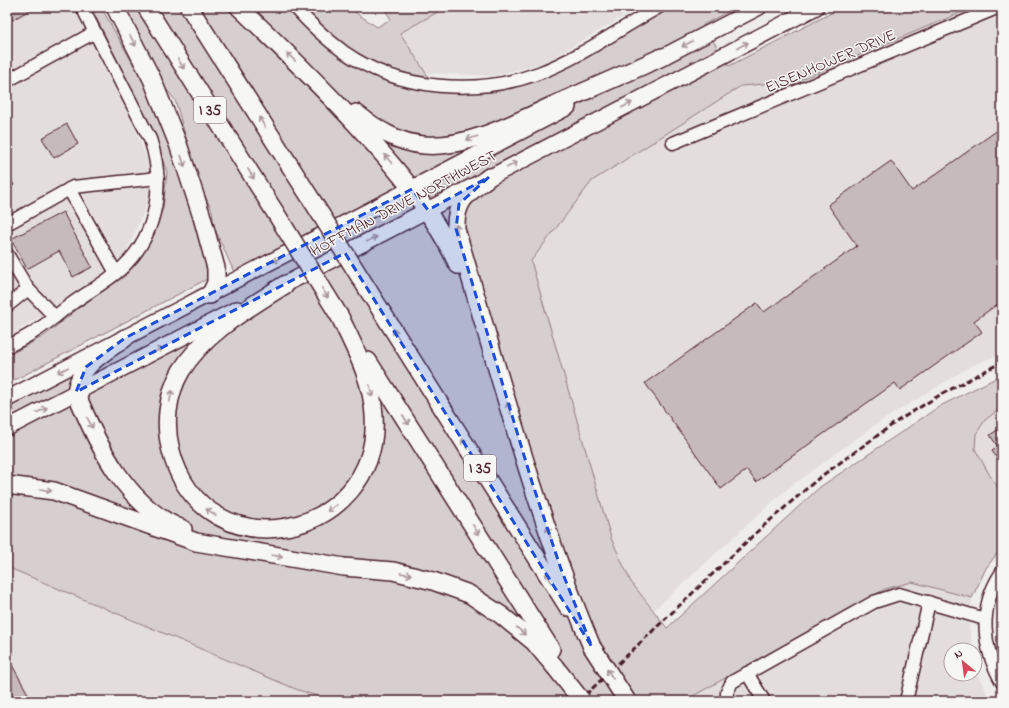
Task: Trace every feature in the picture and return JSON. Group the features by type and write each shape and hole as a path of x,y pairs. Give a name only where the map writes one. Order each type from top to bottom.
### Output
{"highway":[{"path":"115,7 152,79 178,144 216,268 216,283 210,295"},
{"name":"I 35","path":"146,7 558,667 582,701"},
{"name":"I 35","path":"189,7 627,701"},
{"path":"239,7 319,84 388,160 428,210 458,265 487,335"},
{"path":"319,84 373,126 386,134 404,142 424,145 444,145 465,140 509,125 662,57"},
{"path":"489,177 467,194 460,204 456,220 456,229 487,335 561,569 592,647"},
{"path":"286,284 236,317 212,336 181,371 173,388 167,424 168,441 173,458 187,488 209,511 240,526 269,529 292,527 309,522 338,504 359,479 371,448 374,430 374,415 371,392 365,369 340,317"},
{"path":"125,338 86,367 77,383 76,392 83,409 116,471 136,498 163,519 180,528 248,551"},
{"path":"7,485 54,491 196,542 344,567 407,574 452,587 483,602 520,629 558,667"}],"main road":[{"name":"HOFFMAN DRIVE NORTHWEST","path":"7,400 759,7"},
{"name":"HOFFMAN DRIVE NORTHWEST","path":"7,428 816,7"}],"street":[{"path":"7,347 34,332 116,273 130,260 146,234 156,203 158,178 155,154 150,139 82,7"},
{"path":"294,7 328,40 345,53 370,67 421,83 478,86 512,81 541,72 589,47 659,7"},
{"name":"EISENHOWER DRIVE","path":"673,144 999,7"},
{"path":"7,82 95,32"},
{"path":"7,224 73,187 158,178"},
{"path":"69,189 116,273"},
{"path":"7,254 28,289 55,317"},
{"path":"7,306 28,289"},
{"path":"1002,572 987,604 985,619 988,648 993,664 1002,682"},
{"path":"727,701 727,692 732,682 874,602 899,594 985,619"},
{"path":"906,701 929,602"},
{"path":"748,673 764,701"}],"highlighted area":[{"path":"489,177 459,204 456,229 532,482 561,569 592,647 345,253 76,392 86,367 125,338 412,189 428,210"}],"shaded area":[{"path":"7,7 74,7 134,125 149,165 151,196 124,257 83,288 7,338"},
{"path":"91,7 101,7 164,119 194,186 222,257 209,278 7,384 7,356 44,336 80,307 125,276 138,261 163,209 167,172 150,127"},
{"path":"106,7 347,7 377,27 391,19 383,7 447,7 400,33 438,92 495,92 674,7 736,7 703,25 729,66 843,7 974,7 797,81 741,86 592,181 531,261 611,538 631,582 667,628 820,487 940,406 1002,375 1002,407 985,420 976,434 975,449 993,481 1002,492 1002,547 986,568 972,598 912,582 885,589 684,701 333,701 298,690 7,567 7,392 150,319 197,290 234,272 214,227 212,211 199,182 175,100 125,38"},
{"path":"447,7 640,7 544,63 493,76 426,73 400,33"},
{"path":"974,7 1002,7 1002,353 968,368 875,425 782,493 654,610 631,582 611,538 531,261 592,181 742,86 797,81"},
{"path":"1002,407 1002,492 993,481 975,449 976,434 985,420"},
{"path":"7,567 298,690 333,701 7,701"},
{"path":"912,582 972,598 969,627 972,642 943,642 943,682 982,682 991,701 684,701 884,589"},
{"path":"1002,599 1002,659 997,640 1000,603"}],"building":[{"path":"7,7 35,7 7,23"},
{"path":"67,124 78,144 54,158 42,138"},
{"path":"1002,127 1002,301 974,321 982,332 900,390 895,383 756,482 747,470 721,489 645,383 757,303 764,312 857,246 828,205 891,161 912,191"},
{"path":"7,173 14,185 7,188"},
{"path":"63,212 92,267 73,277 59,251 27,269 11,239"},
{"path":"1002,427 1002,466 992,451 998,447 990,435"},
{"path":"7,656 32,701 7,701"}],"railway":[{"path":"579,701 760,529 820,477 899,420 940,395 1002,362"}]}
